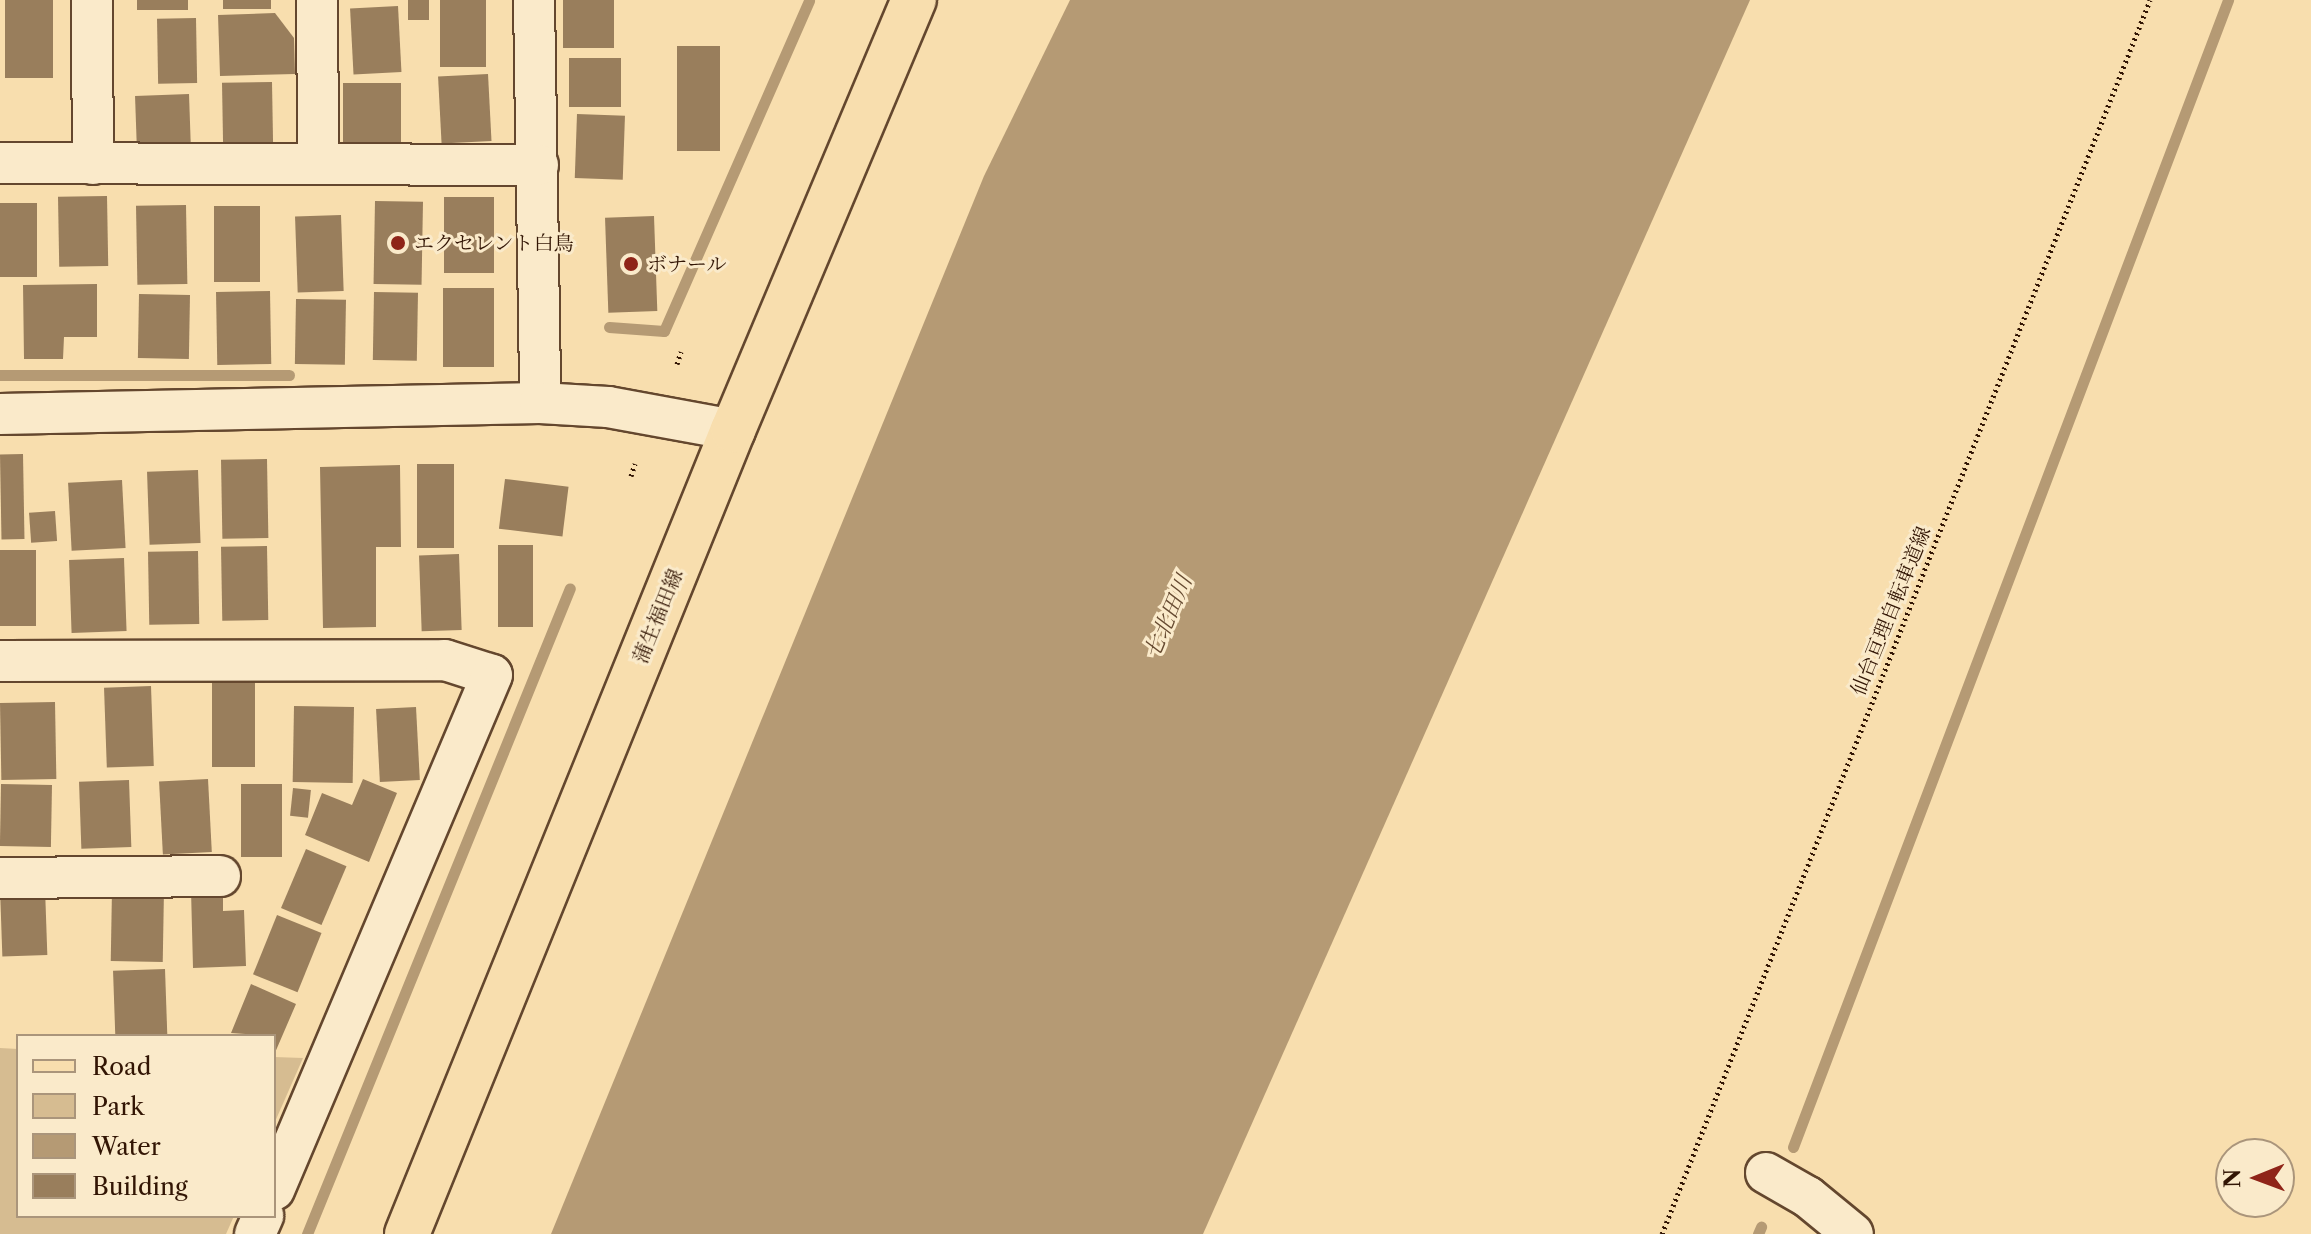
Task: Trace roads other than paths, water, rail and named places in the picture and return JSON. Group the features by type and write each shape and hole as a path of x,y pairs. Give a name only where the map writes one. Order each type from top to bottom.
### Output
{"main road":[{"name":"蒲生福田線","path":"407,1234 733,430 914,0"}],"street":[{"path":"92,0 93,164"},
{"path":"317,0 318,161"},
{"path":"534,0 540,403"},
{"path":"0,163 318,161 538,165"},
{"path":"0,414 540,403 608,407 733,430"},
{"path":"0,661 445,660 492,675 276,1185"},
{"path":"0,878 220,876"},
{"path":"1766,1173 1808,1197 1853,1234"}],"water":[{"name":"七北田川","path":"1070,0 1750,0 1203,1234 551,1234 984,176"}],"waterway":[{"path":"609,327 664,331 809,0"},
{"path":"1793,1147 2228,0"},
{"path":"0,375 289,375"},
{"path":"307,1234 570,588"},
{"path":"1758,1234 1761,1227"}],"place":[{"name":"エクセレント白鳥","path":"398,243"},
{"name":"ボナール","path":"631,264"}]}
